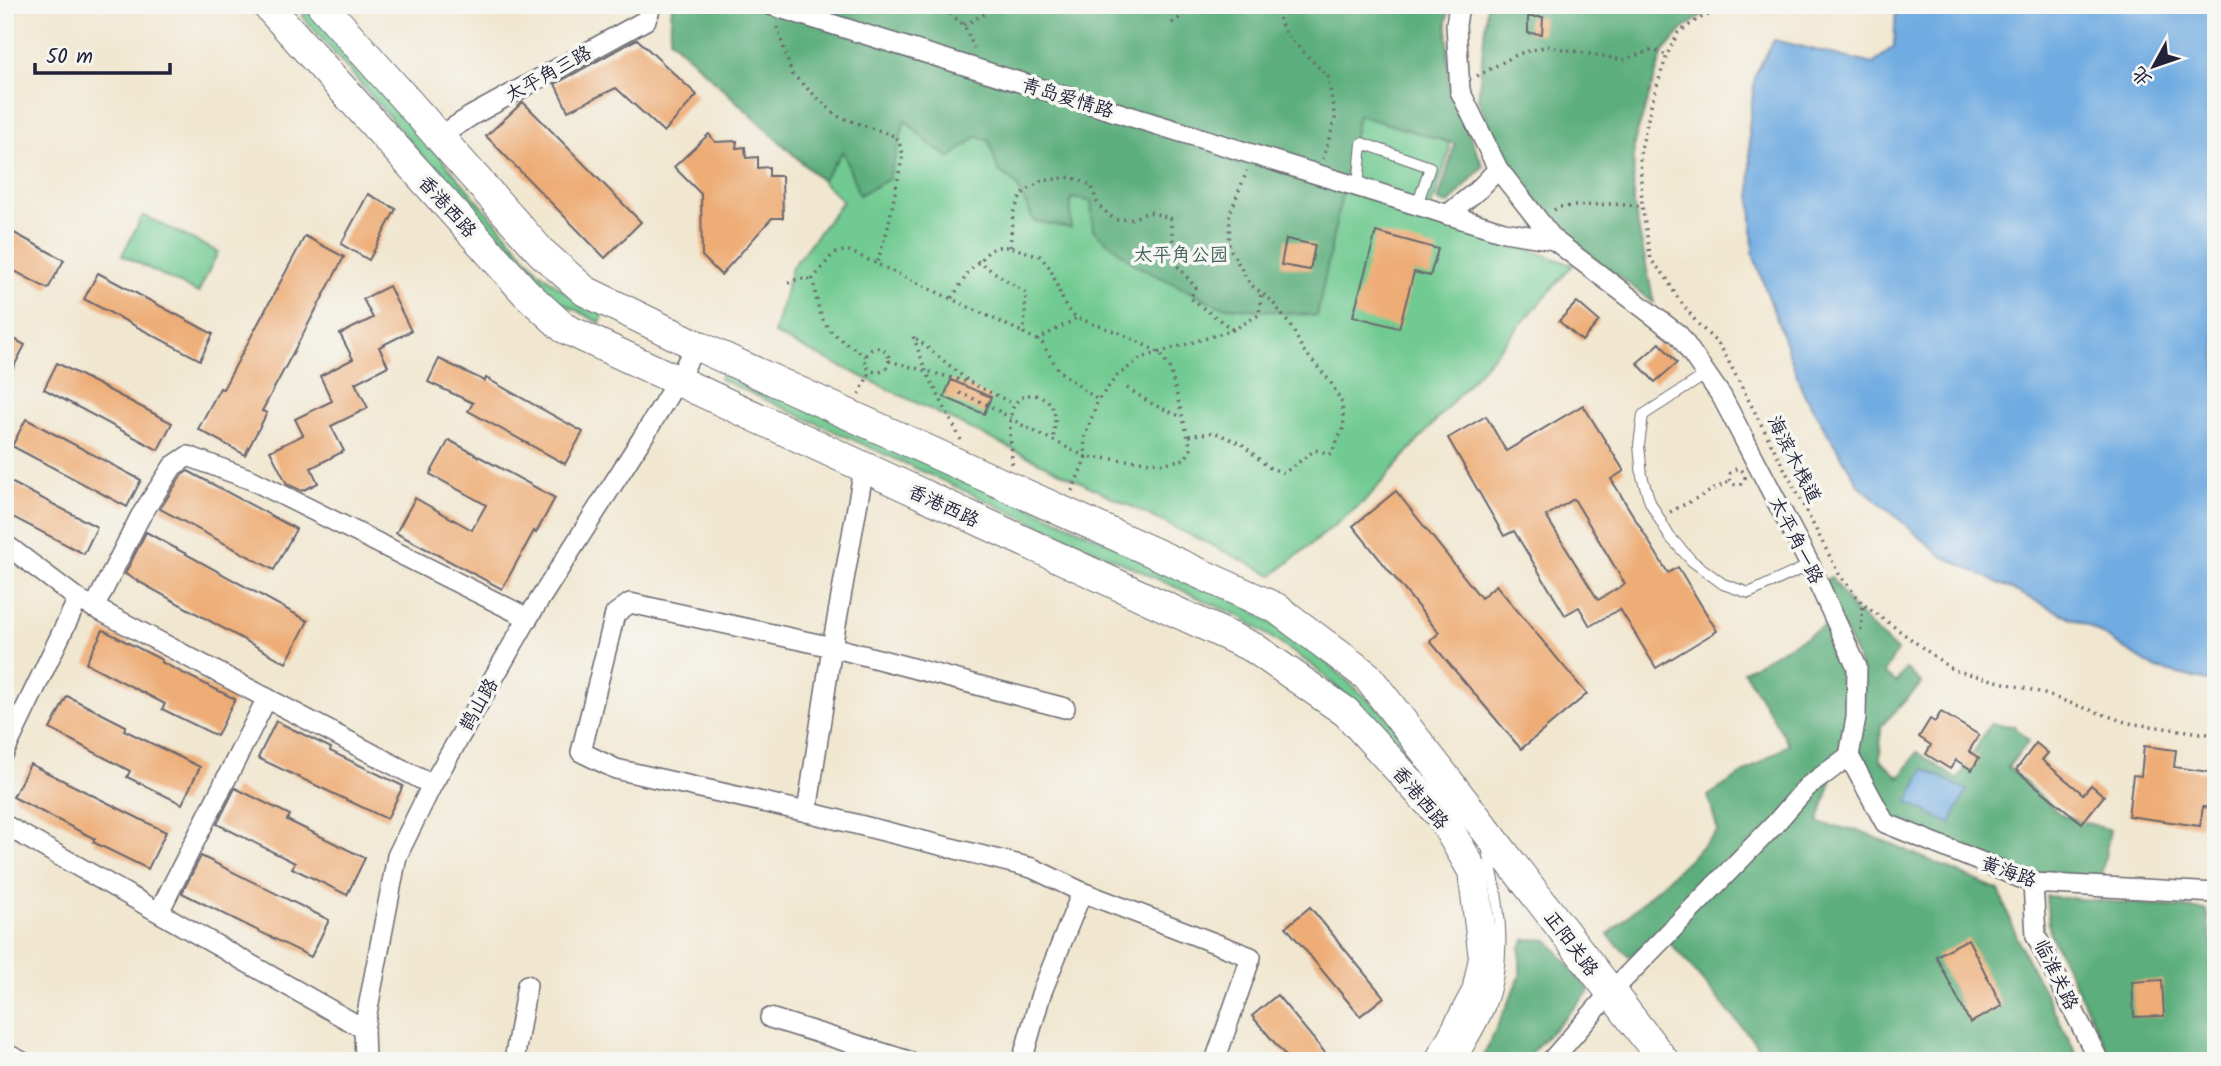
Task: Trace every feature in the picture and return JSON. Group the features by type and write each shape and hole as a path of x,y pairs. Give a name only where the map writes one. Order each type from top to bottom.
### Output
{"main road":[{"name":"香港西路","path":"267,5 527,294 564,328 1254,648 1346,712 1441,816 1473,871 1484,958 1477,992 1440,1061"},
{"name":"香港西路","path":"322,5 541,252 584,290 696,345 1276,608 1367,676 1482,824"},
{"name":"正阳关路","path":"1482,824 1664,1061"}],"street":[{"name":"太平角三路","path":"439,137 471,116 646,20 652,5"},
{"name":"太平角一路","path":"1459,5 1456,25 1460,91 1498,169 1554,240 1679,335 1722,397 1810,565 1857,667 1856,718 1849,756"},
{"name":"青岛爱情路","path":"773,6 1447,215 1504,232 1554,240"},
{"path":"1447,215 1479,189 1498,169"},
{"name":"鹊山路","path":"365,1061 365,1029 397,856 432,785 528,618 677,381 696,345"},
{"path":"5,751 86,604 139,517 173,466 188,456 252,480 528,618"},
{"path":"807,812 832,647 864,468"},
{"path":"5,544 86,604 432,785"},
{"path":"1065,708 832,647 630,603 615,614 581,752 615,769 807,812 1032,868 1082,892 1251,957 1215,1061"},
{"path":"159,912 267,698"},
{"path":"1551,1061 1610,993 1774,825 1807,787 1849,756"},
{"name":"黄海路","path":"1849,756 1885,823 2034,883 2216,893"},
{"path":"5,825 365,1029"},
{"name":"临淮关路","path":"2034,883 2036,936 2099,1061"},
{"path":"1025,1060 1041,994 1082,892"},
{"path":"514,1061 527,985"},
{"path":"770,1018 909,1061"},
{"path":"5,1053 21,1061"}],"lane":[{"path":"1362,188 1362,143 1430,167 1417,205"},
{"path":"1707,374 1643,415 1639,445 1642,476 1650,502 1669,536 1692,561 1723,584 1749,593 1810,565"},
{"name":"香港西路","path":"1461,1061 1489,1008 1501,961 1499,896 1482,824"}],"path":[{"path":"939,5 964,25 974,48 970,67"},
{"path":"964,25 987,13 984,5"},
{"path":"1172,23 1199,5"},
{"path":"1273,5 1285,33 1328,77 1335,119 1318,174"},
{"name":"海滨木栈道","path":"1735,5 1698,19 1678,33 1651,100 1640,154 1642,206 1651,260 1667,277 1675,294 1698,324 1721,347 1840,576 1863,604 1952,670 2036,691 2128,723 2216,734"},
{"path":"773,6 792,74 837,116 897,137 903,154 888,227 877,264"},
{"path":"1460,91 1484,70 1518,54 1547,46 1623,60 1652,50 1667,55"},
{"path":"1189,436 1214,432 1242,443 1268,467 1284,473 1315,450 1331,454 1344,427 1342,403 1330,381 1303,350 1292,328 1272,301 1250,284 1229,247 1230,213 1255,155"},
{"path":"1010,247 1013,213 1022,194 1041,181 1072,177 1091,185 1098,205 1115,220 1131,219 1149,212 1170,218 1176,264 1196,288 1190,298 1233,330"},
{"path":"1536,218 1558,207 1611,204 1642,206"},
{"path":"952,298 977,261 989,250 1010,247 1040,256 1050,268 1066,308 1077,318 1125,335 1160,352 1170,369 1191,449 1185,459 1164,463 1086,457 988,405 955,391"},
{"path":"813,279 833,254 847,250 1037,340 1042,343 1059,371 1098,400"},
{"path":"977,261 1026,293 1024,333"},
{"path":"788,282 813,279"},
{"path":"813,279 822,323 835,337 866,356"},
{"path":"1064,512 1086,457 1084,439 1098,400 1117,376 1142,358 1233,330 1259,315 1261,293"},
{"path":"1037,340 1077,318"},
{"path":"971,383 913,336 926,371 977,473"},
{"path":"877,348 885,351 889,361 886,368 874,372 867,368 866,356 870,350 877,348"},
{"path":"889,361 971,383 1014,404"},
{"path":"1127,388 1154,405 1182,417"},
{"path":"1013,489 1010,418 1014,404 1032,393 1042,396 1051,404 1054,413 1052,440"},
{"path":"1737,469 1744,473 1745,478 1741,484 1733,485 1730,481 1729,475 1732,471 1737,469"},
{"path":"1659,518 1730,481"}],"green space":[{"name":"太平角公园","path":"672,5 1434,77 1450,149 1427,214 1573,265 1366,500 1273,575 774,334 792,267 843,201 670,39"},
{"path":"672,5 1450,5 1447,20 1449,87 1483,166 1449,204 1438,202 1455,144 1358,115 1317,316 1219,306 1137,266 1093,230 1091,201 1071,198 1071,228 1034,221 1016,184 998,170 989,141 977,136 950,158 926,141 905,120 889,179 859,195 843,151 822,181 670,39"},
{"path":"1487,5 1716,5 1682,30 1663,52 1634,143 1633,202 1654,303 1562,233 1504,159 1478,100"},
{"path":"312,8 538,271 564,291 604,313 600,323 557,300 529,279 302,16"},
{"path":"143,215 218,252 198,293 122,255"},
{"path":"724,367 1245,605 1320,656 1384,714 1426,764 1418,772 1375,722 1312,665 1241,617 720,379"},
{"path":"1831,577 1853,609 1897,651 1884,673 1896,682 1906,669 1922,683 1881,726 1880,760 1900,778 1917,752 1958,780 1990,724 2014,726 2029,741 2008,767 2061,815 2110,830 2100,883 2034,879 1888,820 1854,755 1862,670 1823,581"},
{"path":"1832,622 1852,670 1851,718 1818,823 1863,832 1999,890 2020,945 2080,1061 1792,1061 1786,1052 1777,1061 1742,1061 1758,1046 1661,932 1629,957 1608,935 1718,831 1708,796 1789,744 1744,671"},
{"path":"2046,896 2206,910 2216,968 2216,1061 2113,1061 2050,934"},
{"path":"1526,939 1548,940 1590,991 1523,1061 1481,1061 1520,977 1520,948"}],"water":[{"path":"1896,5 2216,5 2216,683 2157,669 2088,626 1942,556 1859,485 1803,392 1753,254 1749,128 1755,75 1774,40 1873,64 1894,46"},
{"path":"1924,769 1967,790 1950,824 1908,802"}],"building":[{"path":"1528,17 1543,17 1542,34 1528,33"},
{"path":"637,39 697,95 664,132 616,88 568,111 555,84"},
{"path":"523,102 641,222 605,258 486,136"},
{"path":"709,134 715,142 737,141 736,148 745,147 746,158 758,157 758,168 769,167 769,176 782,176 783,218 772,218 721,275 702,256 701,194 674,167"},
{"path":"368,194 396,209 369,260 341,244"},
{"path":"5,228 64,260 48,289 5,266"},
{"path":"1376,232 1438,249 1430,276 1414,272 1399,328 1353,316"},
{"path":"305,236 344,257 262,411 267,413 245,455 198,429 220,388 223,389"},
{"path":"1286,239 1315,245 1310,270 1281,265"},
{"path":"98,273 213,334 200,360 84,299"},
{"path":"389,286 411,331 379,347 388,366 355,383 368,408 331,426 344,451 311,468 318,483 302,491 287,484 270,451 303,435 295,419 332,401 320,376 353,359 340,334 373,318 363,299"},
{"path":"1577,302 1599,321 1582,341 1559,321"},
{"path":"5,334 25,345 5,384"},
{"path":"1660,343 1677,363 1655,382 1637,363"},
{"path":"439,359 485,381 486,378 583,432 565,464 468,411 473,403 428,382"},
{"path":"57,363 172,423 158,450 44,389"},
{"path":"951,380 991,397 984,414 944,397"},
{"path":"1583,405 1624,471 1611,479 1668,573 1678,567 1717,631 1656,668 1620,609 1590,626 1579,607 1565,615 1514,531 1504,536 1448,438 1486,416 1506,451","holes":["1574,499 1625,584 1598,600 1546,516"]},
{"path":"26,419 141,480 127,507 12,446"},
{"path":"449,440 555,498 502,589 396,533 415,498 472,530 486,505 430,474"},
{"path":"188,471 296,529 274,570 160,509 182,475"},
{"path":"5,479 97,527 84,554 5,513"},
{"path":"1396,491 1481,598 1496,585 1587,694 1521,749 1430,641 1439,633 1353,526"},
{"path":"146,532 308,621 286,663 125,574"},
{"path":"103,630 235,699 217,736 162,709 165,704 86,663"},
{"path":"67,696 126,726 124,730 200,767 182,804 127,777 130,771 50,729"},
{"path":"1941,712 1979,735 1969,751 1979,758 1972,770 1956,760 1950,769 1926,754 1931,745 1919,737 1930,719 1935,722"},
{"path":"276,721 331,748 330,751 403,786 387,819 258,758"},
{"path":"2036,743 2048,753 2042,760 2083,794 2091,785 2104,796 2082,823 2016,770"},
{"path":"2144,746 2176,750 2174,767 2216,773 2216,809 2203,807 2200,826 2128,816 2133,775 2141,776"},
{"path":"30,764 166,832 148,869 13,797"},
{"path":"235,788 290,815 287,820 365,858 347,895 292,868 295,863 217,824"},
{"path":"201,856 329,920 311,957 182,893"},
{"path":"1310,907 1384,997 1360,1016 1286,927"},
{"path":"1968,939 2002,1006 1970,1023 1936,956"},
{"path":"2162,980 2164,1016 2134,1017 2132,982"},
{"path":"1277,995 1332,1061 1290,1061 1252,1016"}]}
